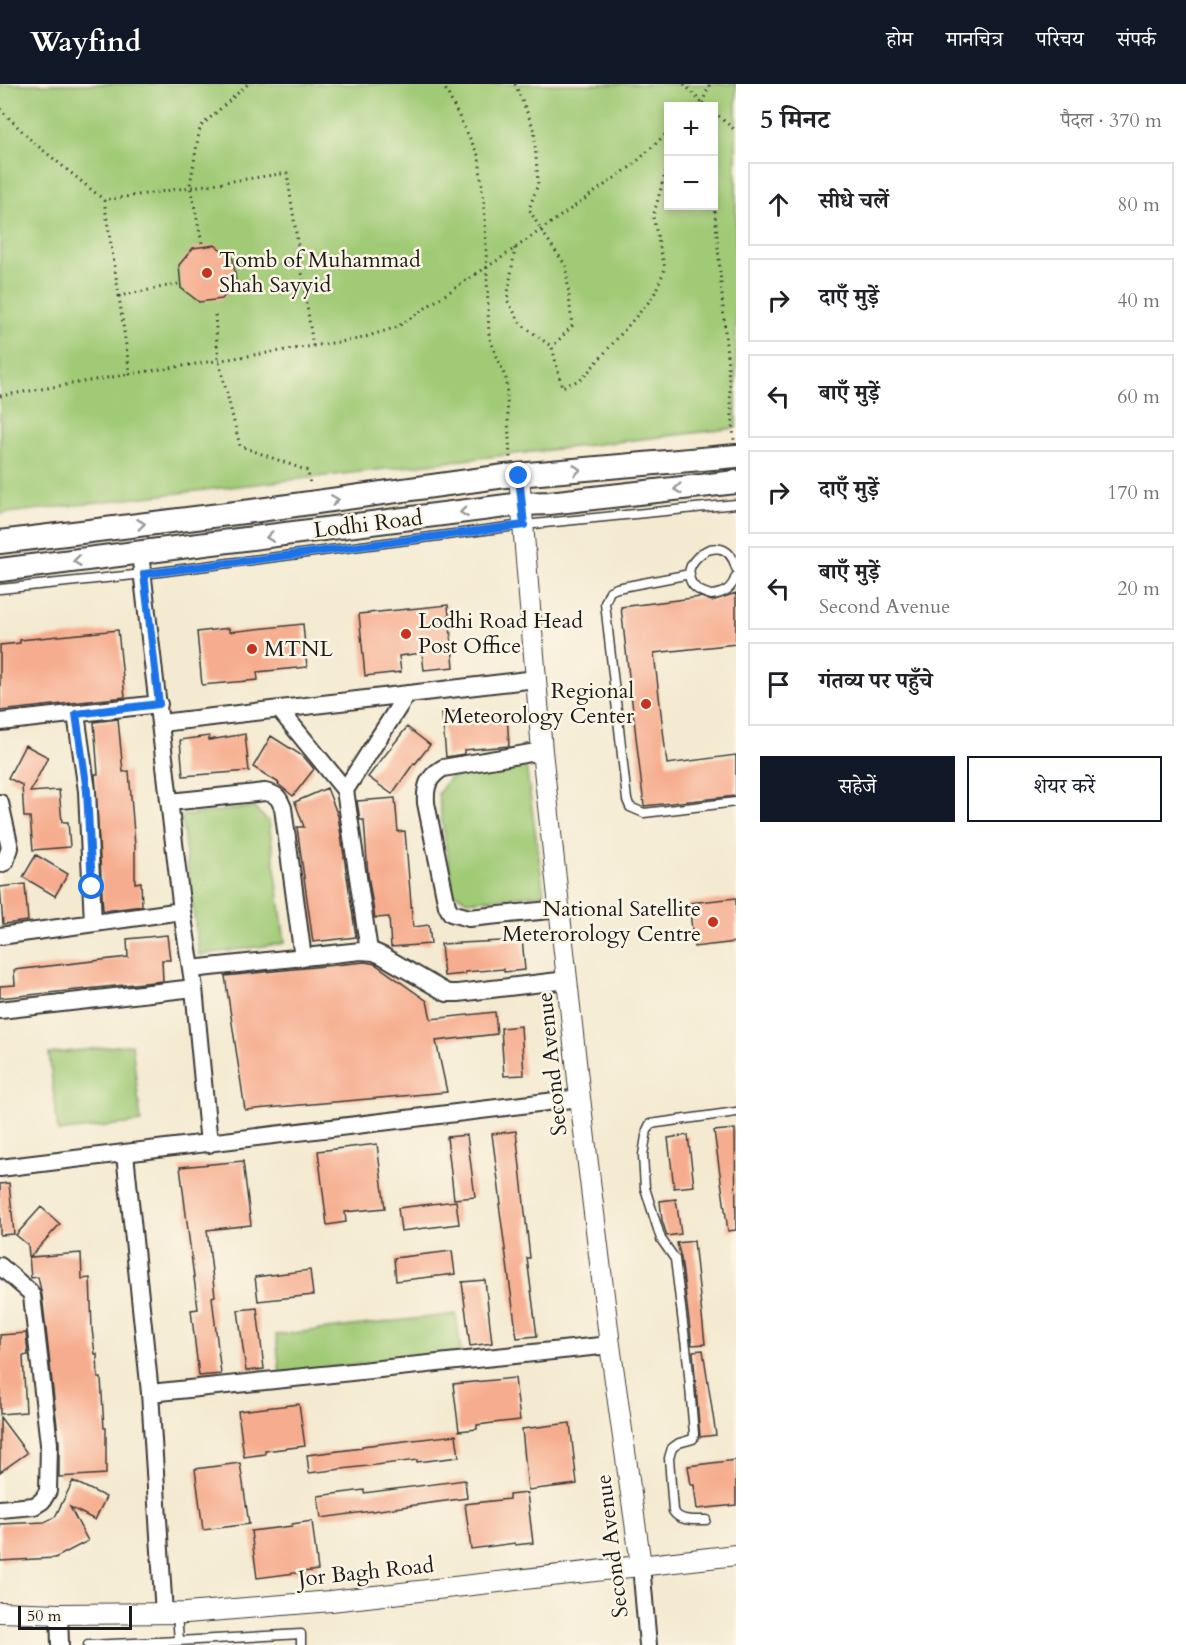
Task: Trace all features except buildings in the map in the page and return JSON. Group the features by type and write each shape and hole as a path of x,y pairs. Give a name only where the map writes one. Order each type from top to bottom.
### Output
{"main road":[{"name":"Lodhi Road","path":"0,542 519,476 735,456"},
{"name":"Lodhi Road","path":"0,570 142,564 523,515 549,503 736,482"}],"street":[{"name":"Second Avenue","path":"519,476 542,751 580,1098 640,1565 648,1645"},
{"path":"142,564 182,911 194,988 209,1144"},
{"path":"161,723 536,679"},
{"path":"345,790 407,694"},
{"path":"0,722 159,704"},
{"path":"279,709 345,790 369,951"},
{"path":"76,714 87,791 93,923"},
{"path":"542,751 443,768 428,780 425,790 426,803 447,906 451,913 469,918 560,909"},
{"path":"170,802 266,792 274,793 279,798 283,808 303,958"},
{"path":"0,803 10,848 5,862 0,864"},
{"path":"0,936 182,911"},
{"path":"191,969 369,951 383,956 447,993 567,980"},
{"path":"0,1010 194,988"},
{"path":"0,1168 125,1155 580,1098"},
{"path":"125,1155 171,1614"},
{"path":"0,1266 32,1296 49,1444 48,1491 42,1501 34,1506 0,1509"},
{"path":"150,1393 610,1345"},
{"name":"Jor Bagh Road","path":"0,1612 171,1614 331,1601 736,1555"},
{"path":"59,1614 60,1645"}],"lane":[{"path":"523,515 736,504"},
{"path":"736,568 731,556 711,549 698,555 690,574 697,588 711,595 727,591 736,576"},
{"path":"0,589 142,564"},
{"path":"690,574 617,588 610,591 604,603 627,800 630,807 644,813 736,802"},
{"path":"706,1520 687,1520 677,1517 673,1511 669,1458 672,1448 693,1438 690,1386 675,1259 661,1239 645,1188 643,1155 646,1130 650,1124 736,1112"},
{"path":"171,1614 179,1641"},
{"path":"88,1645 301,1634 301,1645"}],"path":[{"path":"202,243 191,187 200,127 248,84"},
{"path":"443,84 479,157 485,218 489,337 506,379 508,454 519,476"},
{"path":"515,84 534,129 538,184 529,209 566,266 572,326 552,347"},
{"path":"684,84 699,102"},
{"path":"703,102 710,84"},
{"path":"0,109 32,141 104,200 130,374"},
{"path":"718,115 736,130"},
{"path":"0,396 359,339 397,327 501,258 633,165 664,137"},
{"path":"104,200 287,173 313,346"},
{"path":"515,248 507,300 521,324 552,347 562,387 582,379 653,297 665,269 653,217 664,180"},
{"path":"715,210 735,456"},
{"path":"250,268 300,261"},
{"path":"119,296 178,284"},
{"path":"215,315 219,360 240,446 308,471 311,487"}],"green space":[{"path":"0,84 736,84 736,428 0,514"},
{"path":"526,766 544,894 467,901 453,892 438,794 450,777"},
{"path":"253,807 269,822 285,943 199,955 181,816"},
{"path":"132,1044 141,1122 58,1132 49,1054"},
{"path":"456,1314 461,1352 280,1374 276,1335"}],"place":[{"name":"Tomb of Muhammad Shah Sayyid","path":"207,273"},
{"name":"Lodhi Road Head Post Office","path":"406,634"},
{"name":"MTNL","path":"252,649"},
{"name":"Regional Meteorology Center","path":"646,704"},
{"name":"National Satellite Meterorology Centre","path":"713,922"}],"route":[{"path":"92,887 87,791 76,714 159,704 144,574 524,525 519,476"}]}
